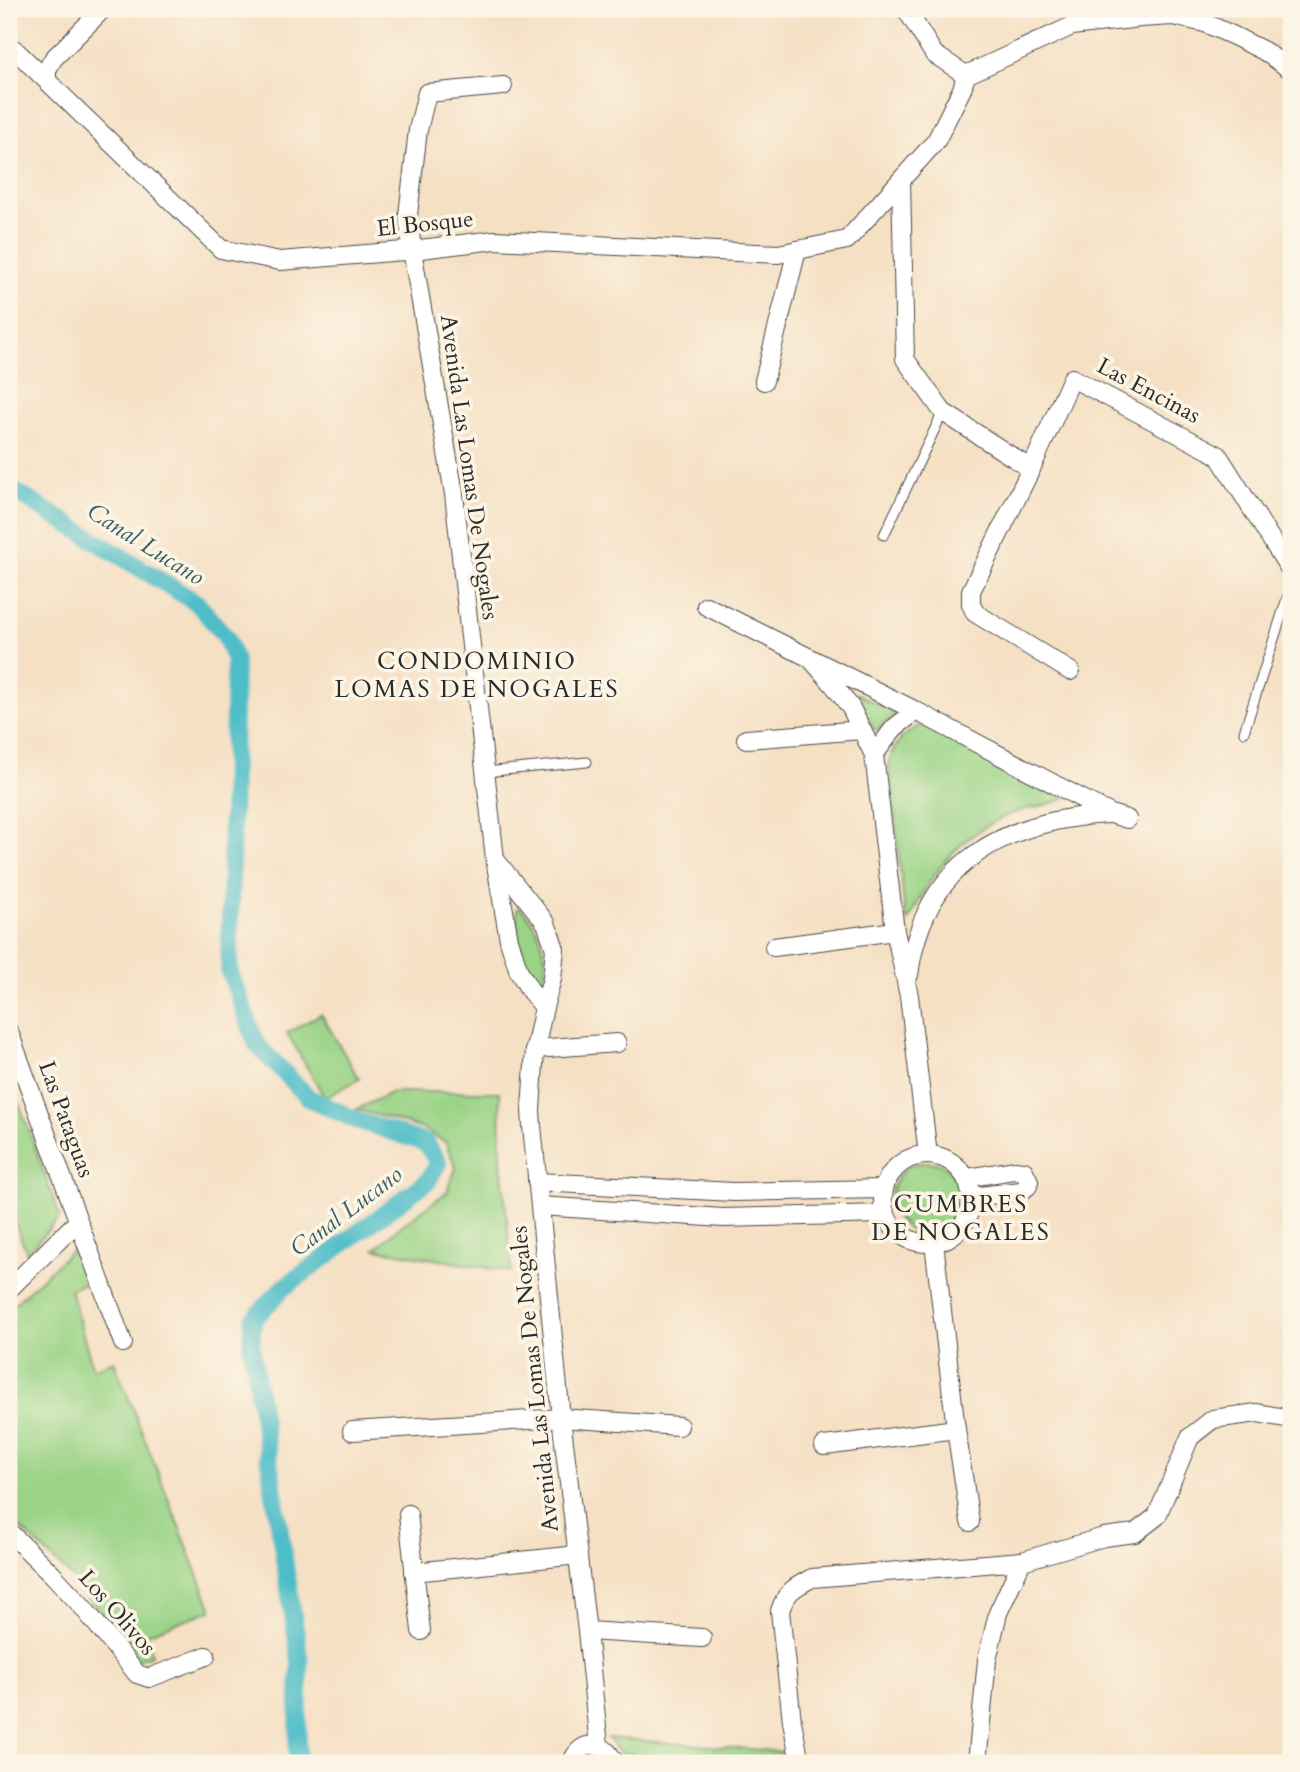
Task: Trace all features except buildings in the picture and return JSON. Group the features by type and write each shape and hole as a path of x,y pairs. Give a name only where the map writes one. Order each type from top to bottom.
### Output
{"street":[{"path":"47,81 47,70 52,59 103,9"},
{"path":"906,9 934,54 966,75 1072,26 1173,16 1205,23 1234,36 1264,51 1291,70"},
{"name":"El Bosque","path":"9,48 222,248 280,261 495,240 778,254 847,240 936,141 962,89 966,75"},
{"name":"Avenida Las Lomas De Nogales","path":"503,86 427,93 418,130 408,215 454,494 495,859 509,940 519,972 544,1007"},
{"path":"901,180 905,359 943,412 1031,469 971,591 971,604 975,613 1070,671"},
{"path":"765,381 797,250"},
{"name":"Las Encinas","path":"1031,469 1072,378 1218,455 1291,571"},
{"path":"706,606 1119,816 1059,819 1021,829 990,844 964,863 944,885 923,922 911,960 909,996"},
{"path":"810,658 851,708 874,754 895,931 909,996 928,1155"},
{"path":"874,754 894,728 916,711"},
{"path":"747,739 862,730"},
{"name":"Avenida Las Lomas De Nogales","path":"495,859 546,923 555,949 552,979 536,1049 531,1110 561,1419 599,1746"},
{"path":"774,947 895,931"},
{"name":"Las Pataguas","path":"9,1032 123,1343"},
{"path":"536,1049 617,1043"},
{"path":"928,1155 951,1161 967,1178 972,1198 970,1213 962,1227 950,1238 934,1243 917,1242 901,1235 889,1222 883,1202 884,1189 897,1167 911,1158 928,1155"},
{"path":"967,1178 1014,1170 1024,1171 1029,1181 1028,1186 1021,1191 972,1198"},
{"path":"537,1182 767,1192 884,1189"},
{"path":"660,1214 661,1188"},
{"path":"767,1192 767,1218"},
{"path":"540,1206 723,1218 886,1214"},
{"path":"9,1289 72,1227 79,1224"},
{"path":"934,1243 970,1522"},
{"path":"800,1763 792,1721 780,1611 784,1599 794,1588 812,1578 1022,1561 1104,1537 1135,1533 1157,1516 1190,1437 1213,1419 1256,1413 1291,1419"},
{"path":"352,1431 561,1419 679,1426"},
{"path":"824,1446 956,1429"},
{"path":"408,1514 421,1631"},
{"name":"Los Olivos","path":"9,1532 81,1605 136,1674 149,1678 206,1656"},
{"path":"414,1572 578,1555"},
{"path":"976,1763 987,1660 998,1613 1022,1561"},
{"path":"587,1630 702,1638"},
{"path":"572,1763 577,1752 591,1745 599,1746 622,1762"}],"lane":[{"path":"884,535 943,412"},
{"path":"1244,732 1291,586"},
{"path":"485,772 587,762"}],"path":[{"path":"622,1762 642,1759 657,1763"}],"green space":[{"path":"856,694 893,711 894,715 878,730 874,730"},
{"path":"922,725 1065,798 1013,813 995,821 964,842 939,869 908,921 905,915 889,766 892,753 900,741 910,731"},
{"path":"519,907 532,921 543,945 545,979 540,983 521,956 516,920"},
{"path":"321,1014 359,1079 325,1098 287,1033"},
{"path":"9,1075 60,1217 27,1253 9,1208"},
{"path":"393,1092 500,1092 501,1160 512,1272 375,1249 447,1192 456,1168 446,1143 421,1128 357,1109"},
{"path":"920,1162 934,1162 953,1172 963,1191 963,1205 953,1224 934,1234 920,1234 901,1224 891,1205 891,1191 901,1172"},
{"path":"73,1249 86,1283 70,1289 93,1369 114,1361 212,1610 146,1634 152,1655 137,1660 76,1581 9,1517 9,1309"},
{"path":"608,1738 785,1752 787,1763 683,1763 620,1753"}],"waterway":[{"name":"Canal Lucano","path":"9,488 197,603 226,637 235,661 229,970 257,1045 309,1098 356,1120 426,1143 438,1163 428,1181 282,1289 253,1320 251,1345 300,1661 297,1763"}],"district":[{"name":"CONDOMINIO LOMAS DE NOGALES","path":"477,675"},
{"name":"CUMBRES DE NOGALES","path":"961,1218"}]}
